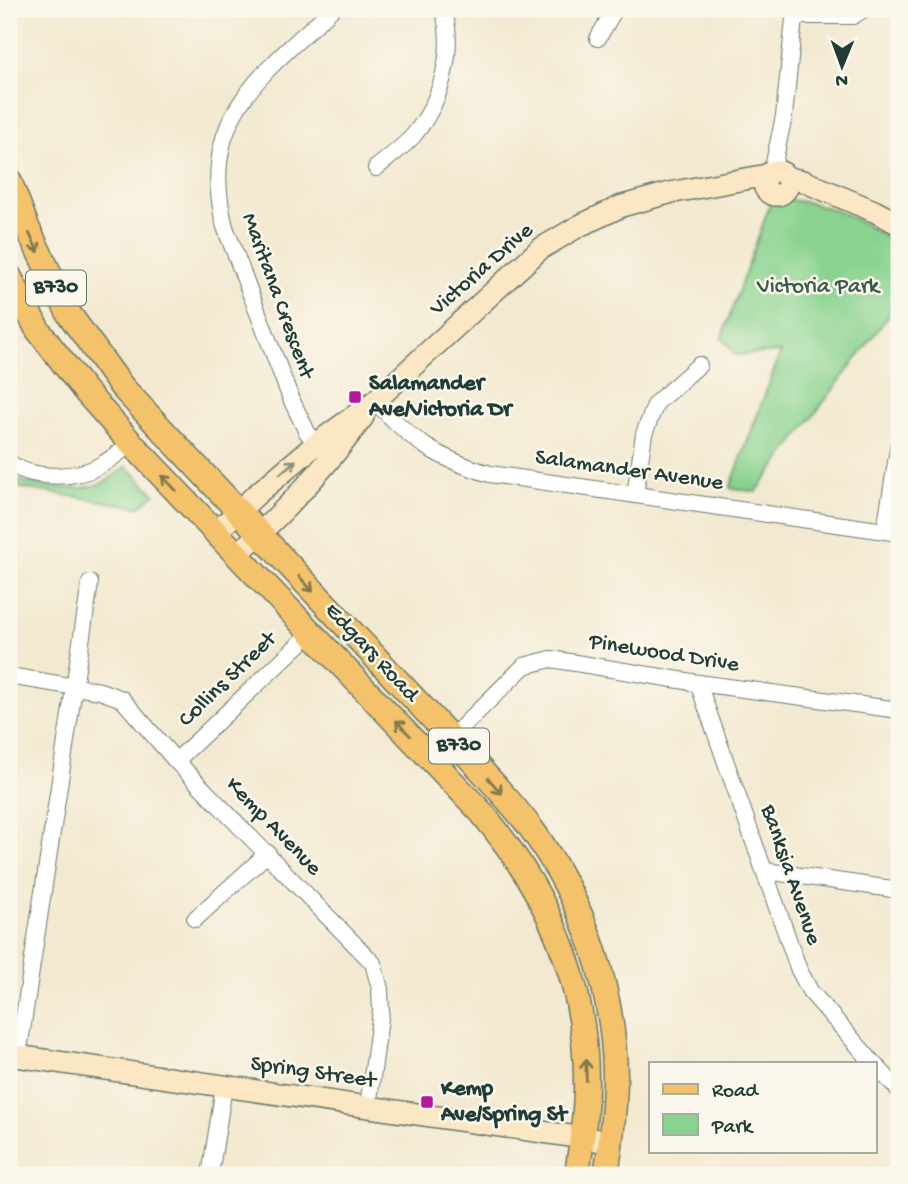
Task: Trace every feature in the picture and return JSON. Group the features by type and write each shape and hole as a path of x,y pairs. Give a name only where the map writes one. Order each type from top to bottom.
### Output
{"main road":[{"name":"Edgars Road","path":"9,180 27,227 69,314 122,387 452,738 533,831 563,879 582,920 600,970 610,1021 615,1072 611,1142 606,1175"},
{"name":"Edgars Road","path":"9,276 38,330 85,391 131,443 482,813 524,868 544,903 570,970 582,1025 586,1082 577,1175"}],"street":[{"name":"Maritana Crescent","path":"325,446 307,432 296,409 225,227 218,192 219,160 227,128 251,86 332,9"},
{"path":"376,168 413,135 434,102 444,73 449,25 443,9"},
{"path":"598,38 615,9"},
{"path":"777,180 794,13 852,16 864,9"},
{"name":"Victoria Drive","path":"216,532 257,494 325,446 540,249 579,226 622,206 669,193 721,184 777,180 830,194 899,224"},
{"path":"635,495 644,434 656,403 699,365"},
{"name":"Salamander Avenue","path":"375,401 416,441 454,463 489,474 892,531"},
{"path":"9,462 18,470 60,477 97,467 131,443"},
{"path":"892,531 899,444"},
{"name":"Victoria Drive","path":"237,554 259,534 325,446"},
{"path":"13,1055 90,583"},
{"name":"Collins Street","path":"176,761 312,632"},
{"name":"Pinewood Drive","path":"452,738 524,666 551,659 698,683 899,710"},
{"name":"Kemp Avenue","path":"9,676 100,691 122,699 176,761 373,963 380,989 381,1011 368,1107"},
{"name":"Banksia Avenue","path":"698,683 799,970 810,991 870,1062"},
{"path":"195,919 268,853"},
{"path":"766,871 899,890"},
{"name":"Spring Street","path":"13,1055 611,1142"},
{"name":"Banksia Avenue","path":"876,1068 899,1090"},
{"path":"211,1175 224,1087"}],"green space":[{"name":"Victoria Park","path":"772,199 809,203 840,212 899,246 899,302 756,492 730,488 781,352 735,355 722,337"},
{"path":"126,466 155,494 139,507 9,486 9,477 59,488 98,485"}],"place":[{"name":"Salamander Ave/Victoria Dr","path":"355,397"},
{"name":"Kemp Ave/Spring St","path":"427,1102"}]}
